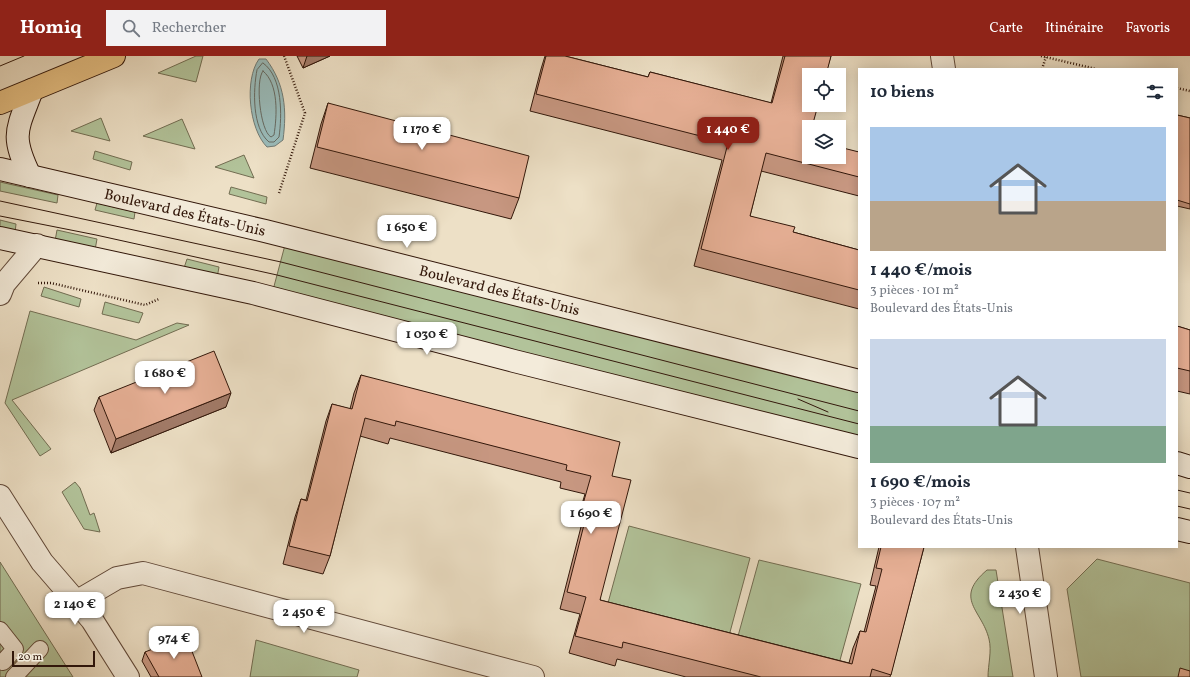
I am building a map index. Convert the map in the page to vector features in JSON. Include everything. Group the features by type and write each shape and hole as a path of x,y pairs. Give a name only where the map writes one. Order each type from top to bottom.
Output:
{"main road":[{"path":"0,103 114,56"},
{"path":"942,56 944,68"},
{"path":"30,176 20,155 17,132 32,90"},
{"name":"Boulevard des États-Unis","path":"0,169 265,231 858,381"},
{"path":"0,238 253,293 514,361 858,447"},
{"path":"0,294 4,284 37,245"},
{"path":"1178,463 1190,467"},
{"path":"0,496 42,562 92,620 128,677"},
{"path":"1178,529 1190,532"},
{"path":"1027,548 1046,677"},
{"path":"76,602 117,578 143,573 533,677"}],"lane":[{"path":"0,630 15,649 3,662"},
{"path":"14,677 40,649"}],"path":[{"path":"279,193 305,113 284,56"},
{"path":"1041,56 1092,68"},
{"path":"1042,68 1046,57"},
{"path":"1178,88 1190,92"}],"green space":[{"path":"196,56 203,56 196,82 158,73"},
{"path":"101,118 110,141 71,131"},
{"path":"182,119 195,149 143,136"},
{"path":"95,151 132,162 130,170 93,159"},
{"path":"244,155 254,178 215,167"},
{"path":"0,182 58,195 57,203 0,191"},
{"path":"231,187 267,197 266,204 229,194"},
{"path":"97,203 135,212 134,219 95,210"},
{"path":"0,220 16,224 15,233 0,230"},
{"path":"57,230 97,239 95,250 55,241"},
{"path":"285,245 858,392 858,440 273,290"},
{"path":"187,259 219,267 217,278 183,271"},
{"path":"44,287 81,299 79,307 41,296"},
{"path":"105,302 143,313 139,323 102,314"},
{"path":"30,311 136,340 177,323 189,325 12,400 51,449 40,456 5,403"},
{"path":"75,482 80,488 90,515 94,513 100,532 84,529 62,492"},
{"path":"629,526 750,558 726,647 605,614"},
{"path":"1097,559 1190,583 1190,677 1081,677 1067,589"},
{"path":"759,560 861,584 837,671 735,647"},
{"path":"0,562 73,677 0,677"},
{"path":"987,570 996,570 1013,677 988,677 990,653 989,639 971,597 972,589 977,580"},
{"path":"256,640 359,670 357,677 250,677"}],"water":[{"path":"259,59 266,59 272,68 281,88 283,98 285,118 283,140 275,146 267,147 256,129 253,117 250,91 251,79 254,68"}],"building":[{"path":"546,56 565,56 648,77 650,72 772,103 785,56 831,56 828,68 802,68 802,112 816,112 814,120 802,120 802,162 766,153 750,216 795,227 793,232 858,250 858,290 701,249 728,143 536,94"},
{"path":"328,103 529,156 519,198 317,147"},
{"path":"1178,115 1190,118 1190,204 1178,200"},
{"path":"846,149 858,152 858,177 809,164 846,164"},
{"path":"1178,326 1190,330 1190,371 1178,368"},
{"path":"214,351 231,393 116,439 99,397"},
{"path":"361,375 620,442 612,476 631,480 600,600 852,664 860,631 866,632 882,569 876,568 881,548 924,548 891,675 872,669 870,677 761,677 623,642 622,648 575,636 586,597 567,592 589,505 583,504 591,476 566,470 567,465 396,421 395,426 365,418 330,556 289,546 301,499 307,501 332,404 352,409"},
{"path":"186,636 202,677 159,677 145,652"},
{"path":"1180,668 1190,671 1190,677 1178,677"}],"tram line":[{"path":"0,66 24,56"},
{"path":"0,201 281,262 858,411"},
{"path":"0,216 96,235 277,275 858,424"},
{"path":"798,399 828,412"},
{"path":"1178,490 1190,493"},
{"path":"1178,506 1190,509"}]}
